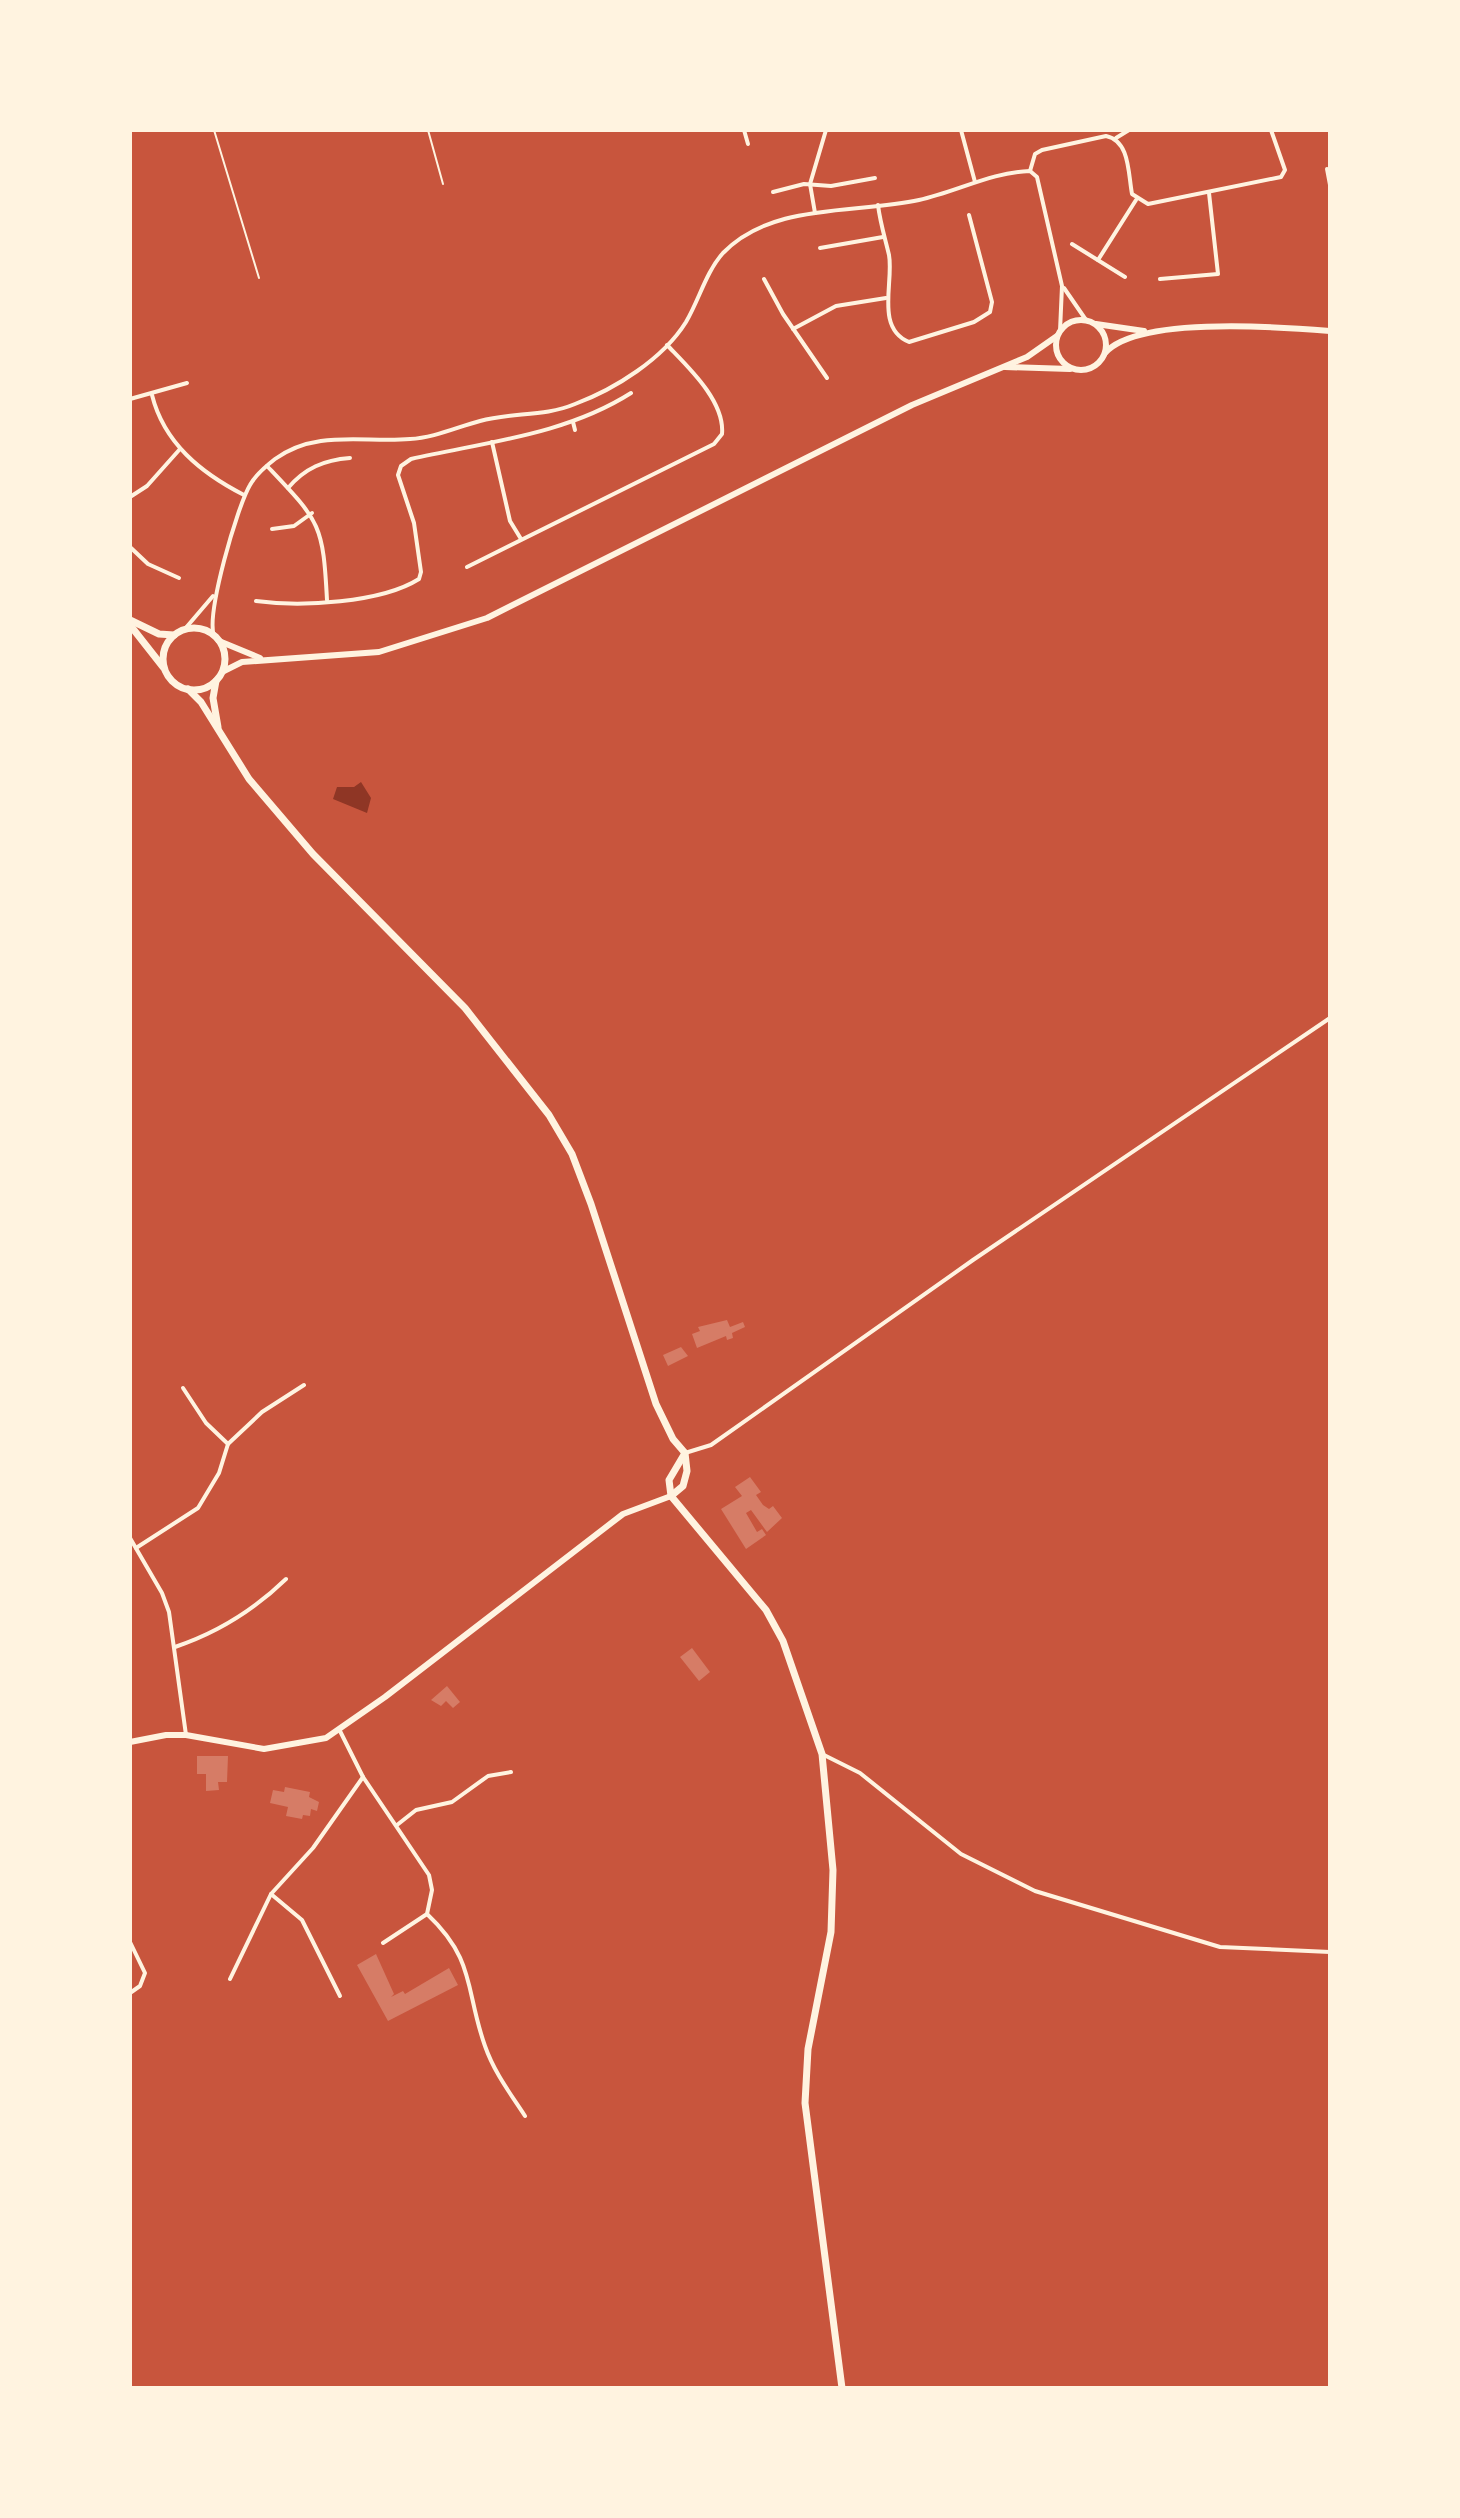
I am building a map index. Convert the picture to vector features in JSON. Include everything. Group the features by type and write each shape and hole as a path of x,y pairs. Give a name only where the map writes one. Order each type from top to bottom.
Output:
{"main road":[{"path":"219,733 213,698 216,681 231,665 263,659 305,660 379,652 487,618 900,411 1037,351 1076,320 1156,331 1237,327 1330,331"},
{"path":"1094,323 1106,339 1105,353"},
{"path":"1001,368 1091,369 1105,353 1124,340 1156,331"},
{"path":"1058,333 1058,357 1075,370"},
{"path":"130,623 159,634 174,635 195,628 263,659"},
{"path":"130,623 174,682 188,689 201,702 249,779 313,854 465,1008 549,1115 572,1154 656,1404 673,1439 685,1453 687,1471 683,1486 671,1496 634,1508 617,1518 340,1731 309,1743 264,1749 186,1735 166,1735 130,1742"},
{"path":"165,669 164,651 174,635"},
{"path":"216,638 225,656 222,672"},
{"path":"188,689 198,690 216,681"},
{"path":"685,1453 669,1480 671,1496 766,1610 794,1668 822,1754 833,1870 831,1932 808,2049 805,2103 842,2388"}],"street":[{"path":"744,130 748,144"},
{"path":"815,213 810,184 826,130"},
{"path":"961,130 975,182"},
{"path":"1116,138 1129,130"},
{"path":"1136,200 1148,204 1281,177 1285,170 1271,130"},
{"path":"1030,171 1035,154 1042,150 1106,136 1116,138 1124,147 1136,200 1098,260"},
{"path":"1327,169 1330,185"},
{"path":"216,638 211,623 217,591 244,495 267,466 311,441 412,439 482,420 551,412 606,388 637,370 667,345 685,323 721,255 757,229 815,213 918,200 975,182 1030,171"},
{"path":"1030,171 1037,177 1062,286 1058,333"},
{"path":"773,192 810,184 831,186 875,178"},
{"path":"1160,279 1218,274 1209,193"},
{"path":"878,205 889,256 886,298 895,332 909,342 985,317 992,302 969,215"},
{"path":"820,248 883,237"},
{"path":"1072,244 1125,277"},
{"path":"764,279 827,378"},
{"path":"1062,286 1086,320"},
{"path":"793,329 836,306 886,298"},
{"path":"467,567 714,444 722,434 723,425 711,399 667,345"},
{"path":"130,399 187,383"},
{"path":"256,601 327,600 405,588 419,579 414,523 398,475 401,466 411,459 573,422 609,407 631,393"},
{"path":"152,395 158,421 180,449 213,477 244,495"},
{"path":"573,422 575,430"},
{"path":"492,442 510,521 522,540"},
{"path":"130,497 147,486 180,449"},
{"path":"288,488 300,474 312,467 350,458"},
{"path":"267,466 312,513 321,534 327,600"},
{"path":"272,529 294,526 312,513"},
{"path":"130,547 148,564 179,578"},
{"path":"184,630 196,620 217,591"},
{"path":"685,1453 711,1445 973,1260 1330,1018"},
{"path":"136,1548 198,1508 219,1473 228,1444 262,1412 304,1385"},
{"path":"183,1388 206,1423 228,1444"},
{"path":"130,1538 162,1593 175,1647 186,1735"},
{"path":"175,1647 204,1637 246,1613 286,1579"},
{"path":"340,1731 363,1777 429,1875 432,1890 427,1914 383,1943"},
{"path":"822,1754 860,1773 961,1854 1035,1891 1220,1947 1330,1952"},
{"path":"397,1825 416,1810 452,1802 488,1776 511,1772"},
{"path":"230,1979 271,1894 320,1839 363,1777"},
{"path":"271,1894 302,1920 340,1996"},
{"path":"427,1914 458,1949 470,1976 484,2045 500,2079 525,2116"},
{"path":"130,1942 145,1973 140,1986 130,1993"}],"lane":[{"path":"214,130 259,278"},
{"path":"428,130 443,184"}],"shaded area":[{"path":"361,782 371,798 367,813 333,799 337,787 354,787"}],"building":[{"path":"727,1320 730,1327 743,1322 745,1327 732,1333 733,1338 727,1340 726,1336 697,1348 692,1334 700,1331 698,1327"},
{"path":"681,1347 688,1356 668,1366 663,1355"},
{"path":"750,1477 761,1492 756,1495 763,1505 769,1509 773,1506 782,1518 767,1532 751,1510 746,1513 757,1532 762,1529 766,1535 746,1549 721,1509 742,1496 735,1487"},
{"path":"692,1648 710,1672 699,1681 680,1657"},
{"path":"447,1686 460,1702 453,1708 446,1701 441,1706 431,1700"},
{"path":"197,1756 228,1756 227,1782 218,1782 219,1790 206,1791 206,1774 197,1774"},
{"path":"285,1787 310,1792 309,1797 319,1802 317,1811 311,1809 310,1816 303,1815 302,1819 286,1816 288,1807 270,1803 273,1790 284,1792"},
{"path":"376,1954 394,1994 391,1997 403,1991 405,1994 449,1968 458,1985 388,2021 357,1965"}]}
